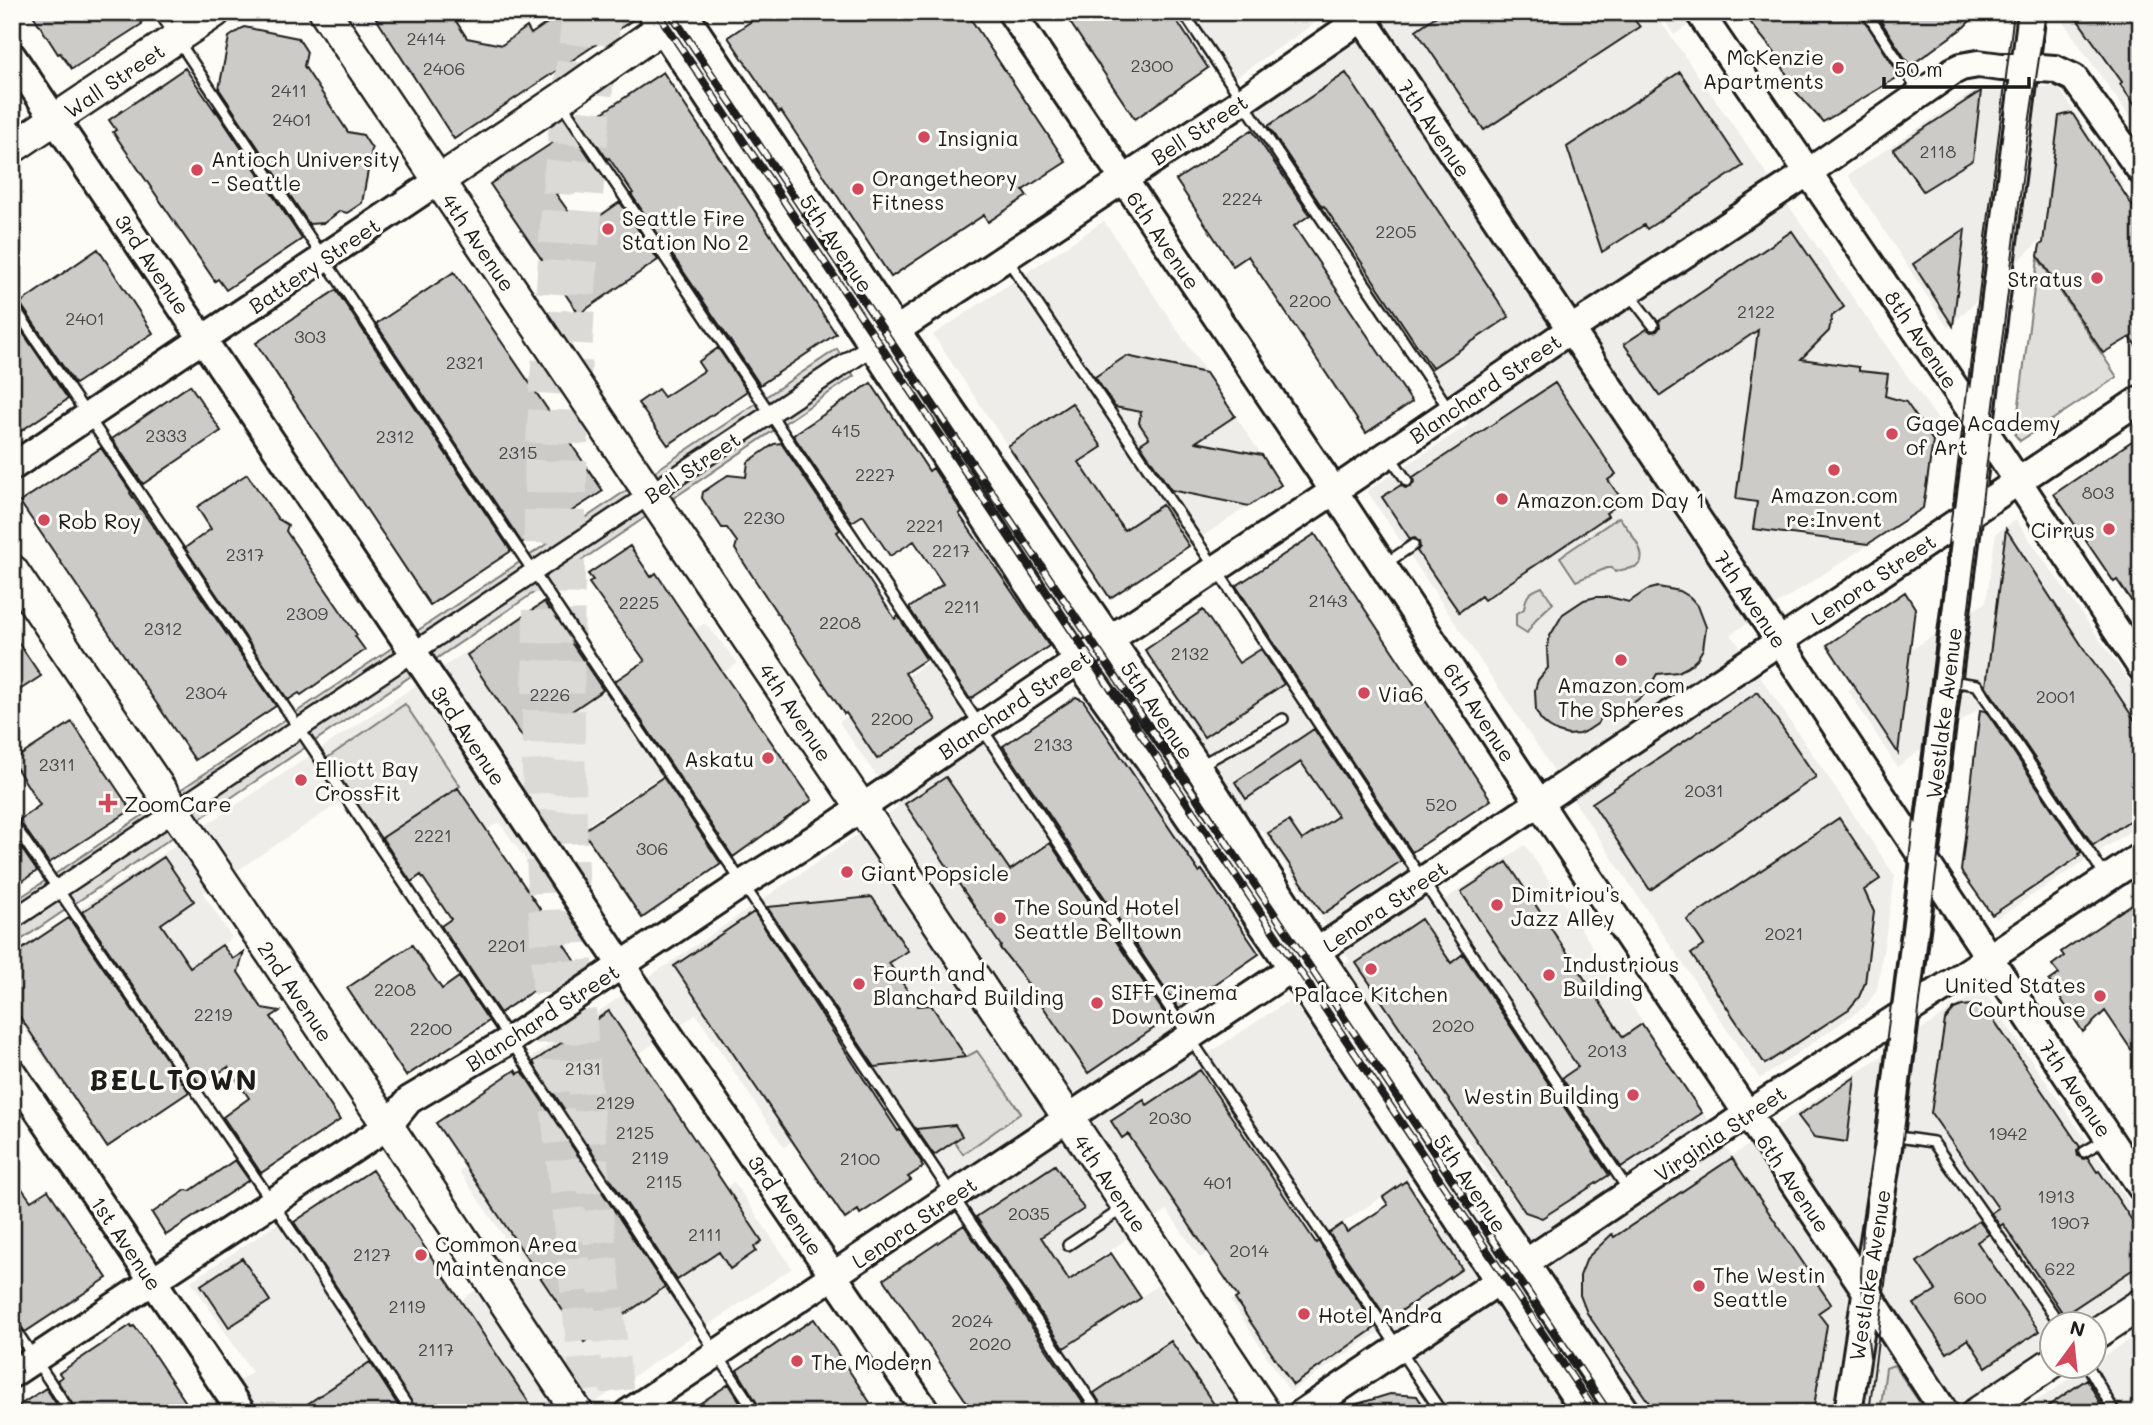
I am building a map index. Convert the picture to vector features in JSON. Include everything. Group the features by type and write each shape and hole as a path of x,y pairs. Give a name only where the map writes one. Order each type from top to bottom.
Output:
{"main road":[{"name":"Wall Street","path":"12,148 215,12"},
{"name":"4th Avenue","path":"325,12 861,807 1265,1413"},
{"name":"6th Avenue","path":"1011,12 1334,491 1945,1413"},
{"name":"8th Avenue","path":"1699,12 1981,425 2141,667"},
{"name":"Westlake Avenue","path":"1848,1413 1890,1136 2032,12"},
{"name":"Bell Street","path":"872,346 1242,101 1364,14"},
{"name":"7th Avenue","path":"1364,14 1570,330 2141,1187"},
{"name":"Battery Street","path":"12,467 203,339 318,249 438,181 559,100 672,15"},
{"name":"5th Avenue","path":"672,15 896,330 1198,767 1317,952 1626,1413"},
{"name":"5th Avenue","path":"672,15 872,346 1078,660 1292,969 1586,1413"},
{"name":"3rd Avenue","path":"12,56 622,966 927,1413"},
{"name":"Blanchard Street","path":"12,1374 388,1126 409,1100 510,1040 861,807 1961,67 1978,64 2055,69 2074,78 2141,171"},
{"name":"Lenora Street","path":"628,1413 2141,399"},
{"name":"2nd Avenue","path":"12,570 388,1126 578,1413"},
{"name":"Virginia Street","path":"1302,1413 1747,1114 1945,987 2141,856"},
{"name":"1st Avenue","path":"12,1073 242,1413"},
{"path":"2108,1326 2141,1304"},
{"path":"1977,1413 2038,1372"}],"street":[{"name":"Bell Street","path":"12,920 872,346"}],"lane":[{"path":"159,12 1099,1413"},
{"path":"1183,12 1451,411"},
{"path":"1866,12 1921,94"},
{"path":"559,100 1442,1413"},
{"path":"1006,257 1630,1193"},
{"path":"1628,292 1653,325"},
{"path":"12,304 510,1040 756,1413"},
{"path":"1388,454 1406,481"},
{"path":"1383,565 1413,545"},
{"path":"1947,681 1977,685 2107,879"},
{"path":"1198,767 1283,719"},
{"path":"12,822 272,1202 412,1413"},
{"path":"1890,1136 1933,1142 2050,1310"},
{"path":"2084,1152 2109,1138"},
{"path":"1068,1245 1126,1206"},
{"path":"12,1325 71,1413"},
{"path":"2096,1380 2115,1413"}],"shaded area":[{"path":"1186,12 1331,12 1232,80"},
{"path":"1393,12 1654,12 1938,420 1925,508 1731,634 1895,876 1877,990 1866,1006 1760,1079 1367,491 1468,425 1252,109"},
{"path":"1659,12 1707,12 1674,35"},
{"path":"2065,12 2141,12 2141,133 2064,23"},
{"path":"1980,87 2058,87 2125,187 2037,243 1948,328 1848,175"},
{"path":"1104,221 1281,484 1110,598 933,335"},
{"path":"2038,258 2117,377 2020,441 2015,435"},
{"path":"837,349 854,376 12,946 12,903"},
{"path":"1619,517 1640,549 1641,561 1635,567 1615,572 1612,568 1607,568 1576,581 1560,557"},
{"path":"2016,520 2141,698 2141,824 1996,919 1965,874 2020,833 2057,811 1985,704 1897,767 1848,690 1986,602 1996,533"},
{"path":"1542,587 1553,603 1537,618 1527,633 1516,626 1516,614 1524,609 1529,595"},
{"path":"552,595 610,682 705,623 738,663 641,727 669,770 529,864 499,822 400,889 342,801 203,893 232,938 139,1001 152,1021 60,1082 12,1010 12,954"},
{"path":"1262,645 1434,907 1525,845 1732,1156 1982,989 2141,1219 2141,1284 2101,1310 2038,1310 2038,1352 1946,1413 1435,1413 1380,1331 1290,1392 1231,1301 1321,1242 1350,1284 1498,1187 1467,1140 1326,1234 1297,1192 1200,1258 1167,1210 1031,1307 881,1083 784,1147 696,1014 558,1110 526,1061 898,807 839,722 930,661 1198,1060 1350,961 1261,829 1117,926 1027,793 1111,737 1178,701"},
{"path":"405,704 460,786 381,839 327,758"},
{"path":"977,1051 1021,1113 963,1154 954,1141 955,1126 916,1129 871,1067 966,1057"},
{"path":"549,1110 639,1244 734,1182 792,1268 580,1413 190,1413 252,1372 191,1281 286,1218 379,1356 520,1260 459,1171"},
{"path":"1157,1286 1244,1413 971,1413"},
{"path":"2141,1332 2141,1413 2018,1413 2069,1380 2108,1380 2108,1354"},
{"path":"1894,1365 1925,1413 1880,1413 1886,1368"}],"building":[{"path":"31,12 153,14 72,69 60,53 58,54"},
{"path":"372,12 450,12 467,38 502,45 527,27 531,34 563,12 635,12 637,17 454,139"},
{"name":"Insignia","path":"765,12 966,12 1066,162 1023,190 1027,196 988,222 984,215 891,277 781,111 779,113 728,37"},
{"path":"1063,12 1171,12 1208,68 1135,119"},
{"path":"1442,12 1628,12 1640,27 1484,130 1416,30"},
{"name":"McKenzie Apartments","path":"1742,12 1859,12 1900,76 1823,122 1796,92 1775,53"},
{"path":"1875,12 1979,12 1964,27 1910,66"},
{"path":"2072,12 2141,12 2141,114 2120,84 2122,82"},
{"path":"244,27 298,38 307,52 304,66 348,132 363,135 372,149 362,203 347,213 340,211 324,223 309,224 219,89 229,37"},
{"name":"Antioch University - Seattle","path":"185,68 302,239 226,290 218,279 215,281 113,132 116,130 109,120"},
{"path":"663,72 836,334 760,385 631,194 633,193 584,125"},
{"path":"1680,72 1743,166 1647,229 1644,225 1602,252 1567,147"},
{"path":"1346,73 1509,317 1432,368 1268,126"},
{"path":"1981,91 1973,160 1923,191 1893,149"},
{"name":"Stratus","path":"2072,113 2141,219 2141,353 2130,337 2103,353 2038,256 2043,243 2059,116"},
{"path":"1252,130 1310,215 1294,226 1412,402 1366,433 1248,256 1233,266 1176,180"},
{"name":"Seattle Fire Station No 2","path":"569,132 573,133 596,167 556,194 581,229 620,202 658,260 579,314 490,184"},
{"path":"1965,229 1953,326 1913,264"},
{"name":"Amazon.com re:Invent","path":"1792,231 1844,307 1832,316 1829,331 1801,359 1888,374 1885,396 1906,402 1933,441 1923,508 1868,544 1753,529 1757,502 1736,499 1758,330 1660,396 1624,344 1647,329 1651,332 1657,331 1660,327 1659,321"},
{"path":"98,249 153,333 75,384 20,303"},
{"path":"454,272 603,491 522,543 376,324"},
{"path":"336,290 511,551 430,605 256,343"},
{"path":"12,317 68,399 12,437"},
{"path":"718,348 747,391 668,445 638,403 658,389 664,397 704,371 698,362"},
{"path":"1126,356 1206,373 1235,416 1196,442 1262,455 1281,485 1249,506 1171,490 1140,444 1149,438 1139,423 1141,412 1115,407 1095,377"},
{"path":"871,383 929,471 933,468 962,512 959,514 1049,646 970,699 909,608 943,584 914,541 890,556 863,515 852,522 793,435"},
{"name":"Amazon.com Day 1","path":"1555,383 1616,474 1608,480 1623,501 1606,513 1608,516 1484,600 1481,596 1459,612 1417,551 1419,542 1415,538 1410,539 1382,497 1401,485 1410,487 1414,483 1413,477"},
{"path":"190,385 221,431 143,484 112,439"},
{"path":"1072,403 1102,447 1079,462 1124,530 1162,505 1189,546 1110,598 1008,446"},
{"name":"Cirrus","path":"2141,435 2141,615 2117,580 2114,582 2054,494"},
{"path":"781,443 840,530 837,532 895,619 898,616 926,659 905,673 936,720 877,759 846,713 844,714 735,549 737,542 727,528 722,528 702,498 703,492 728,475 746,477 748,462 774,444"},
{"path":"101,448 276,706 195,760 20,502"},
{"path":"247,474 278,519 288,525 286,531 365,650 301,695 299,693 288,700 185,548 211,529 197,507"},
{"path":"2006,529 2086,652 2141,730 2141,813 2093,845 1986,686"},
{"name":"Via6","path":"1315,534 1491,800 1412,852 1236,586"},
{"path":"630,546 651,577 656,573 812,800 733,857 615,681 645,661 589,583 593,580 588,574"},
{"name":"Amazon.com The Spheres","path":"1658,587 1680,591 1698,606 1706,627 1703,649 1697,659 1678,672 1657,674 1646,693 1625,707 1606,712 1597,724 1588,730 1568,735 1549,727 1536,711 1535,690 1538,680 1548,668 1547,649 1550,636 1563,614 1584,600 1609,597 1629,602 1647,590"},
{"path":"1905,592 1915,608 1898,753 1827,645"},
{"path":"544,602 603,690 526,742 467,655"},
{"path":"1203,610 1239,663 1261,649 1284,684 1204,737 1145,650"},
{"path":"12,633 41,676 12,695"},
{"path":"1758,692 1816,777 1650,890 1592,803"},
{"path":"1076,697 1083,700 1199,872 1202,870 1259,954 1179,1009 1003,746"},
{"path":"1980,710 1986,711 2081,852 2080,856 1992,915 1961,871"},
{"path":"72,722 131,810 49,863 19,820 40,805 12,761"},
{"path":"1314,729 1401,861 1323,914 1268,833 1289,821 1302,840 1338,816 1301,762 1246,799 1235,782"},
{"path":"663,777 721,864 642,918 583,831"},
{"path":"946,777 1010,870 1050,843 1167,1017 1088,1073 1021,974 1000,948 905,804"},
{"path":"458,788 576,962 500,1013 441,926 451,919 421,875 411,882 382,838"},
{"path":"1839,818 1880,879 1864,890 1874,912 1865,983 1859,997 1849,1009 1765,1064 1691,954 1704,945 1687,920"},
{"path":"12,835 37,871 12,888"},
{"path":"164,857 194,901 161,924 190,967 222,945 233,959 244,952 238,972 262,1008 280,1011 271,1017 340,1120 261,1173 223,1117 249,1098 228,1067 200,1085 82,912"},
{"path":"1507,862 1623,1037 1642,1024 1702,1113 1621,1167 1562,1078 1578,1067 1461,892"},
{"name":"Fourth and Blanchard Building","path":"872,897 908,951 889,963 918,1006 931,1005 966,1057 875,1067 767,907"},
{"name":"United States Courthouse","path":"2141,898 2141,1064 2105,1011 2083,1032 2049,981 2059,974 2052,965 2064,956 2061,952"},
{"path":"754,912 898,1131 900,1130 922,1163 923,1167 908,1177 911,1180 860,1214 858,1210 845,1219 674,966"},
{"path":"69,918 189,1092 107,1147 12,1005 12,956"},
{"path":"1421,919 1451,963 1463,954 1609,1175 1542,1218 1525,1212 1356,963"},
{"path":"412,945 442,989 459,977 489,1021 406,1076 347,988"},
{"path":"1962,1006 1980,1007 1991,1016 2080,1147 2078,1156 2088,1158 2097,1172 2099,1171 2141,1234 2141,1264 2072,1310 2061,1310 2003,1224 2000,1226 1991,1213 1998,1208 1931,1113 1945,1020 1954,1009"},
{"path":"609,1011 762,1241 754,1247 756,1251 730,1269 719,1252 677,1280 533,1062"},
{"path":"515,1070 518,1074 522,1071 665,1287 584,1342 436,1123"},
{"path":"1200,1070 1376,1327 1293,1385 1235,1299 1238,1297 1128,1134 1122,1138 1111,1121 1144,1100 1147,1105"},
{"path":"1855,1077 1847,1142 1814,1137 1798,1116"},
{"path":"955,1125 962,1136 934,1155 916,1129"},
{"name":"The Westin Seattle","path":"1732,1158 1831,1304 1818,1313 1827,1325 1813,1413 1656,1413 1587,1313 1580,1295 1580,1276 1587,1258 1612,1234 1614,1237"},
{"path":"235,1160 249,1180 166,1235 152,1213"},
{"path":"1055,1165 1084,1209 1041,1237 1069,1280 1111,1253 1141,1298 1064,1348 976,1217"},
{"path":"372,1170 536,1413 419,1413 294,1222"},
{"path":"12,1175 31,1201 48,1190 107,1278 25,1332 12,1313"},
{"path":"1406,1181 1462,1269 1388,1320 1329,1233 1342,1224 1347,1232 1388,1205 1383,1197"},
{"path":"1979,1221 1989,1234 1977,1242 2038,1332 1986,1367 1968,1339 1947,1353 1914,1304 1936,1290 1917,1262"},
{"path":"964,1225 1090,1413 974,1413 884,1279"},
{"path":"242,1258 270,1301 229,1327 201,1285"},
{"name":"The Modern","path":"814,1319 877,1413 763,1413 737,1370"},
{"path":"131,1325 139,1332 193,1413 78,1413 57,1380 62,1377 59,1373"},
{"path":"1171,1341 1220,1413 1106,1413 1094,1393"},
{"path":"370,1362 403,1413 294,1413"},
{"path":"2088,1380 2105,1413 2038,1413"},
{"path":"729,1384 747,1413 686,1413"},
{"path":"46,1388 62,1413 12,1413 12,1410"},
{"path":"1390,1394 1417,1396 1428,1413 1342,1413 1341,1409"}],"tunnel":[{"path":"579,12 560,173 541,466 538,758 552,1061 590,1413"},
{"path":"605,12 587,187 575,362 569,537 568,713 573,888 583,1064 599,1239 620,1413"}],"tram line":[{"path":"1870,1357 1861,1277 1863,1230 2014,12"},
{"path":"1869,1413 2028,131 2046,12"}],"railway":[{"path":"657,12 1596,1413"},
{"path":"670,12 1609,1413"}],"place":[{"name":"McKenzie Apartments","path":"1838,68"},
{"name":"Insignia","path":"924,137"},
{"name":"Antioch University - Seattle","path":"197,170"},
{"name":"Orangetheory Fitness","path":"858,189"},
{"name":"Seattle Fire Station No 2","path":"608,229"},
{"name":"Stratus","path":"2097,278"},
{"name":"Gage Academy of Art","path":"1892,434"},
{"name":"Amazon.com re:Invent","path":"1834,470"},
{"name":"Amazon.com Day 1","path":"1502,499"},
{"name":"Rob Roy","path":"44,520"},
{"name":"Cirrus","path":"2109,529"},
{"name":"Amazon.com The Spheres","path":"1621,660"},
{"name":"Via6","path":"1364,693"},
{"name":"Askatu","path":"768,758"},
{"name":"Elliott Bay CrossFit","path":"301,780"},
{"name":"ZoomCare","path":"108,803"},
{"name":"Giant Popsicle","path":"847,872"},
{"name":"Dimitriou's Jazz Alley","path":"1497,905"},
{"name":"The Sound Hotel Seattle Belltown","path":"1000,918"},
{"name":"Palace Kitchen","path":"1371,969"},
{"name":"Industrious Building","path":"1549,975"},
{"name":"Fourth and Blanchard Building","path":"859,984"},
{"name":"United States Courthouse","path":"2100,996"},
{"name":"SIFF Cinema Downtown","path":"1097,1003"},
{"name":"Westin Building","path":"1633,1095"},
{"name":"Common Area Maintenance","path":"421,1255"},
{"name":"The Westin Seattle","path":"1699,1286"},
{"name":"Hotel Andra","path":"1304,1314"},
{"name":"The Modern","path":"797,1361"}],"district":[{"name":"BELLTOWN","path":"174,1079"}]}
